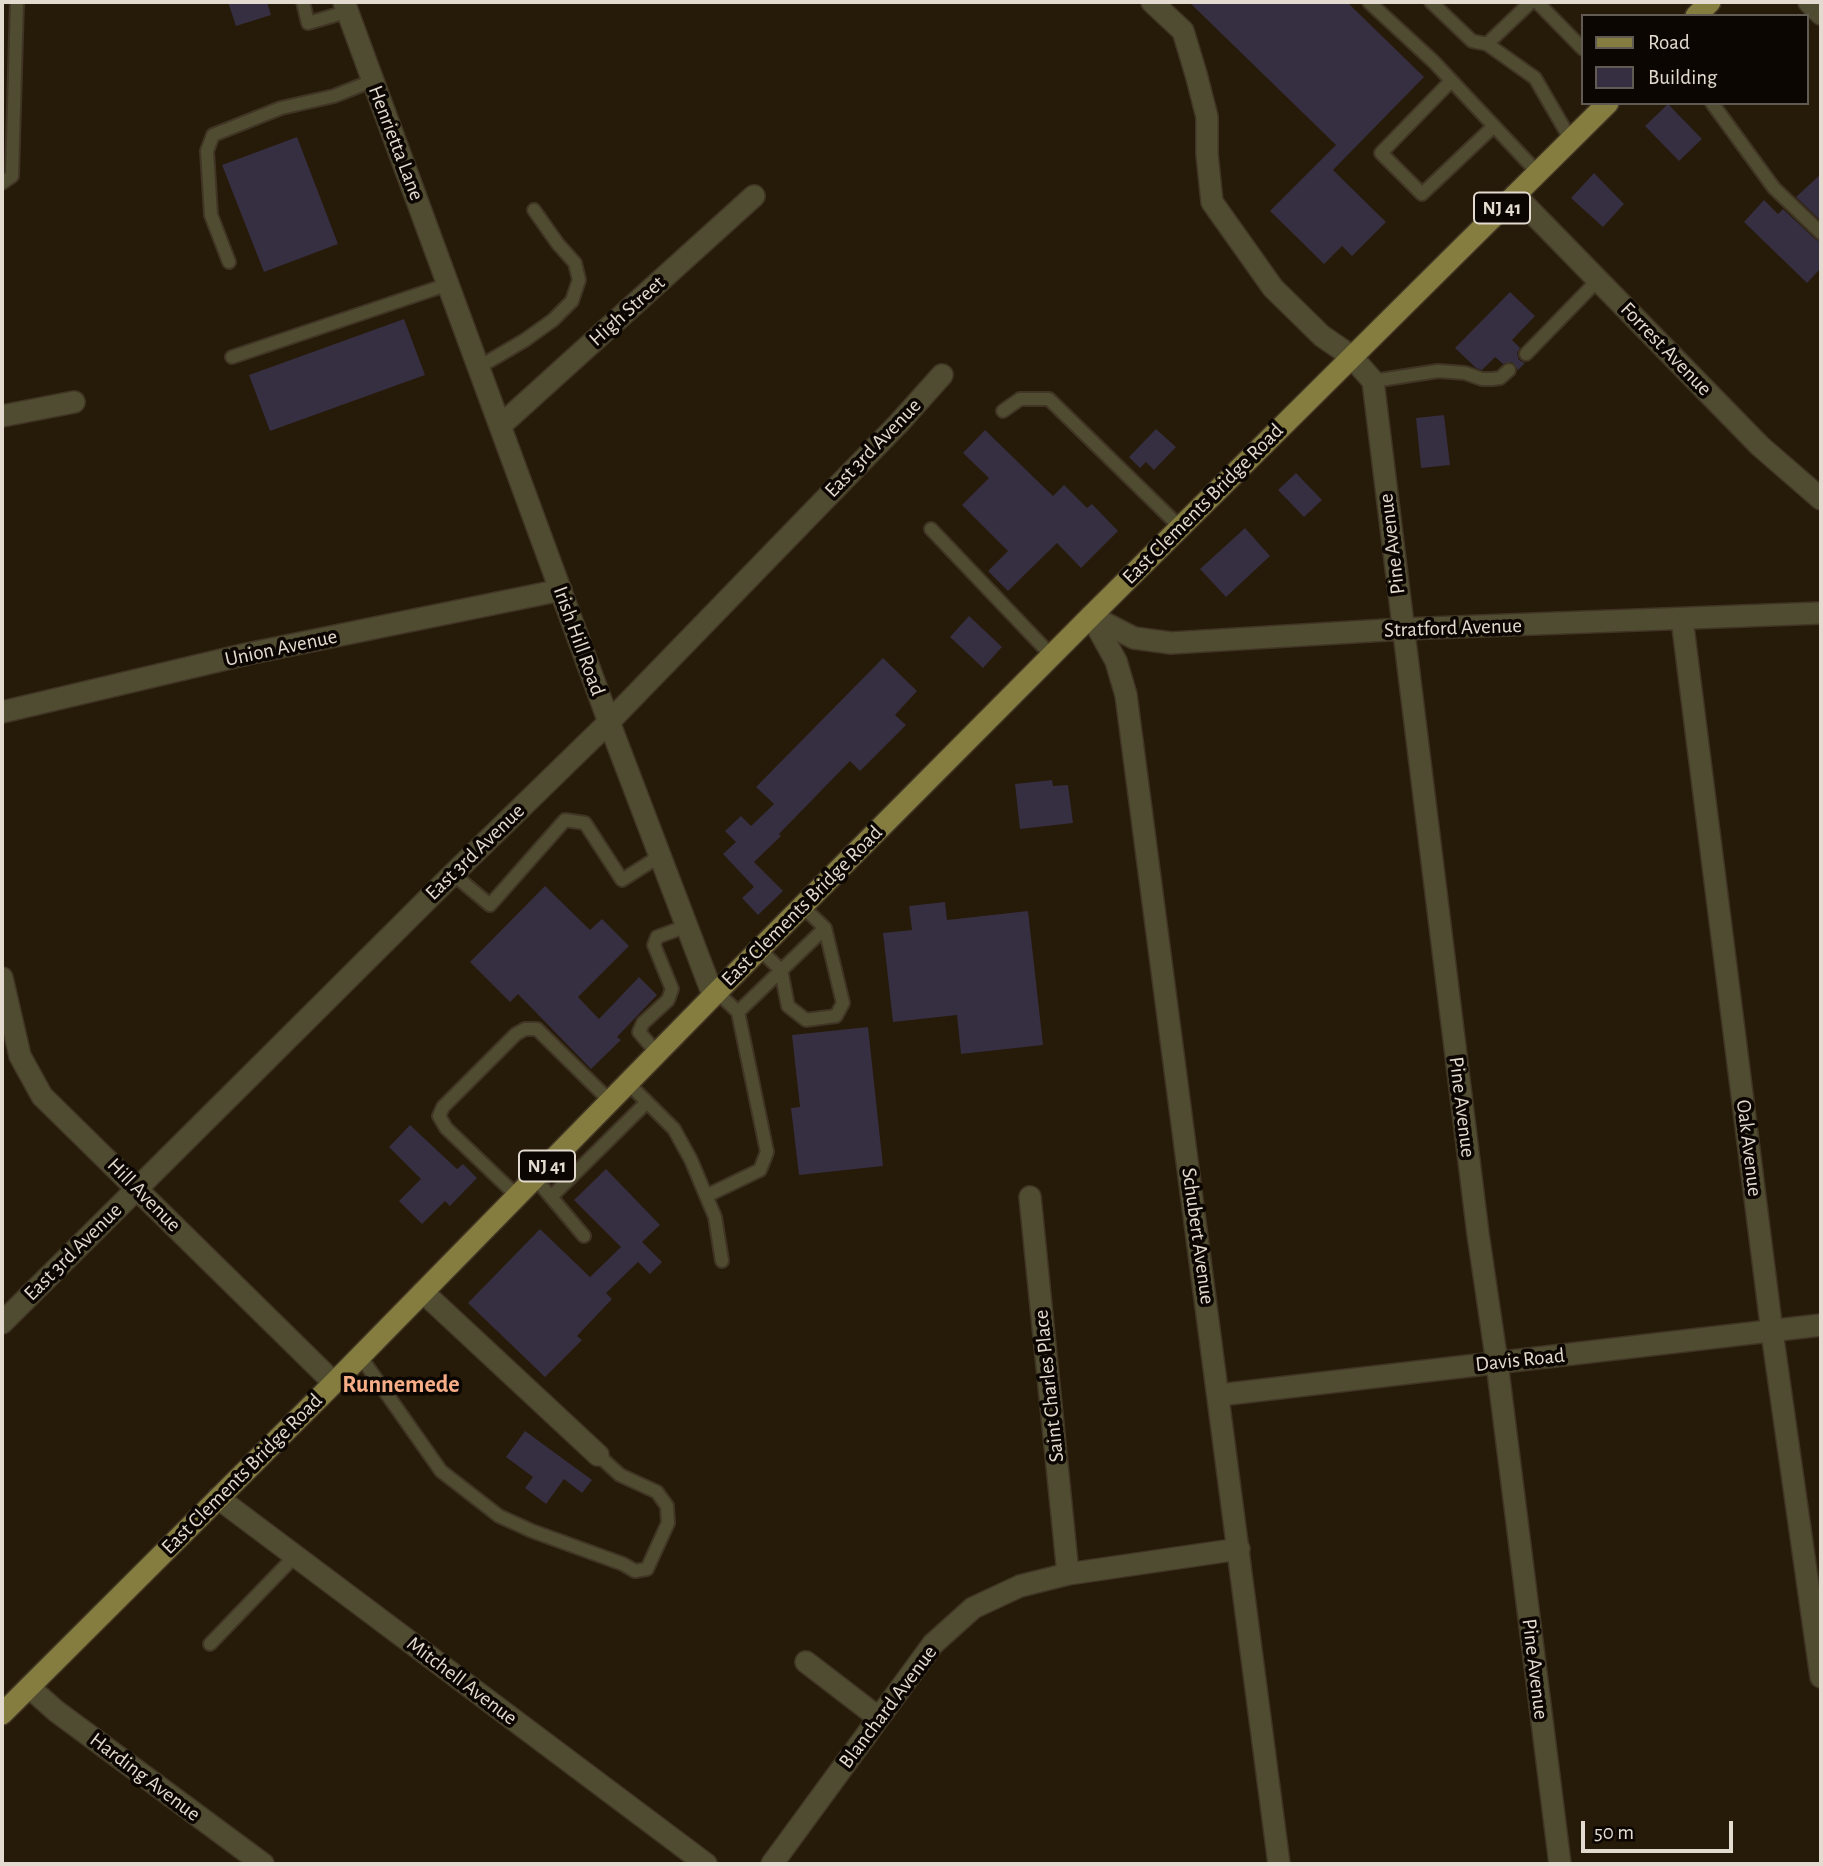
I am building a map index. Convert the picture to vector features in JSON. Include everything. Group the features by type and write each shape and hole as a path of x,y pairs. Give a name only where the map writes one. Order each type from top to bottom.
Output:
{"main road":[{"name":"East Clements Bridge Road","path":"2,1714 334,1383 1051,656 1606,105"}],"street":[{"path":"1152,2 1183,31 1196,74 1207,117 1207,154 1212,202 1272,288 1322,336 1351,356 1373,382"},
{"path":"1810,2 1821,14"},
{"name":"Henrietta Lane","path":"345,7 449,284"},
{"name":"Forrest Avenue","path":"1515,195 1760,446 1821,499"},
{"name":"High Street","path":"500,426 754,196"},
{"name":"Irish Hill Road","path":"449,284 609,722 715,994"},
{"name":"East 3rd Avenue","path":"2,1323 609,722 899,423 942,375"},
{"name":"Pine Avenue","path":"1373,382 1476,1221 1497,1363 1560,1864"},
{"path":"2,416 74,402"},
{"name":"Union Avenue","path":"2,712 247,654 561,590"},
{"name":"Stratford Avenue","path":"1091,616 1134,638 1171,643 1403,629 1821,613"},
{"name":"Schubert Avenue","path":"1091,616 1116,661 1126,695 1279,1864"},
{"name":"Oak Avenue","path":"1682,618 1772,1332 1821,1676"},
{"name":"Hill Avenue","path":"2,978 11,1058 42,1096 334,1383"},
{"name":"Saint Charles Place","path":"1030,1197 1068,1574"},
{"path":"423,1292 598,1455"},
{"name":"Davis Road","path":"1219,1395 1821,1325"},
{"name":"Mitchell Avenue","path":"218,1498 706,1864"},
{"name":"Blanchard Avenue","path":"772,1864 933,1644 974,1608 1020,1586 1068,1574 1239,1549"},
{"path":"806,1662 879,1718"},
{"name":"Harding Avenue","path":"29,1687 56,1711 263,1864"}],"lane":[{"path":"2,183 12,176 17,2"},
{"path":"303,2 308,23 345,7"},
{"path":"1369,2 1451,80 1538,173"},
{"path":"1431,2 1472,41 1487,44 1535,78 1571,140"},
{"path":"1487,44 1531,2"},
{"path":"1537,2 1582,47"},
{"path":"1451,80 1381,153 1422,194 1494,126"},
{"path":"229,262 211,215 207,151 213,135 281,108 334,96 372,81"},
{"path":"1713,105 1774,188 1821,233"},
{"path":"479,367 553,320 572,301 579,280 575,263 534,210"},
{"path":"1526,354 1598,280"},
{"path":"232,357 449,284"},
{"path":"1373,382 1438,371 1492,379 1500,378 1509,370"},
{"path":"1003,411 1020,399 1049,399 1180,527"},
{"path":"931,529 1051,656"},
{"path":"453,874 490,905 565,820 585,823 622,880 660,856"},
{"path":"760,949 781,970 788,1006 806,1020 836,1016 843,1003 825,928 802,906"},
{"path":"657,1053 639,1032 643,1023 668,1000 672,989 654,945 657,937 687,926"},
{"path":"738,1012 825,928"},
{"path":"706,1196 760,1170 767,1152 738,1012 715,994"},
{"path":"517,1196 446,1128 439,1116 443,1107 516,1034 525,1029 537,1029 610,1101"},
{"path":"628,1083 674,1129 691,1160 715,1217 722,1261"},
{"path":"552,1196 647,1102"},
{"path":"535,1178 584,1237"},
{"path":"360,1356 442,1471 499,1516 635,1571 647,1569 668,1523 667,1506 657,1492 620,1475 598,1455"},
{"path":"210,1644 295,1556"}],"building":[{"path":"228,2 267,2 271,15 236,26"},
{"path":"1189,2 1347,2 1424,77 1333,170 1386,222 1352,256 1342,246 1324,264 1270,211 1336,145"},
{"path":"1669,105 1702,139 1679,161 1645,126"},
{"path":"297,137 338,244 264,272 222,165"},
{"path":"1594,173 1624,204 1603,227 1571,198"},
{"path":"1821,174 1821,221 1796,197"},
{"path":"1764,200 1778,214 1783,209 1821,242 1821,268 1807,283 1744,222"},
{"path":"1510,292 1535,316 1512,340 1520,348 1517,353 1519,360 1525,363 1518,370 1512,362 1503,364 1495,357 1482,370 1476,368 1455,348"},
{"path":"404,319 425,375 270,431 249,375"},
{"path":"1444,415 1450,465 1421,468 1416,418"},
{"path":"1156,429 1176,447 1154,470 1146,462 1140,468 1129,457"},
{"path":"985,430 1053,496 1064,485 1087,508 1092,504 1118,531 1081,568 1057,543 1008,591 988,571 1008,551 962,505 989,478 963,453"},
{"path":"1296,473 1322,500 1304,517 1278,490"},
{"path":"1245,528 1270,556 1226,597 1200,569"},
{"path":"969,616 1002,647 983,668 950,637"},
{"path":"883,658 917,691 895,715 906,725 860,771 850,761 754,862 783,891 758,915 742,898 754,887 723,854 736,842 725,831 741,816 751,826 774,804 756,787"},
{"path":"1052,780 1053,786 1068,785 1073,823 1020,829 1015,784"},
{"path":"545,886 590,930 602,919 629,946 578,997 599,1019 639,977 657,995 617,1037 621,1040 591,1069 518,994 510,1002 470,962"},
{"path":"945,902 947,920 1028,911 1043,1045 961,1054 957,1015 893,1022 883,933 912,930 909,906"},
{"path":"868,1027 883,1166 799,1175 791,1108 800,1107 792,1035"},
{"path":"410,1125 457,1169 463,1164 477,1178 450,1206 445,1201 422,1224 399,1201 421,1179 389,1147"},
{"path":"606,1169 660,1225 642,1242 662,1262 650,1274 638,1262 606,1293 612,1299 577,1336 582,1340 545,1377 468,1303 540,1229 590,1277 621,1247 574,1200"},
{"path":"525,1431 592,1480 582,1493 564,1479 546,1504 525,1488 533,1477 506,1457"}],"district":[{"name":"Runnemede","path":"401,1385"}]}
